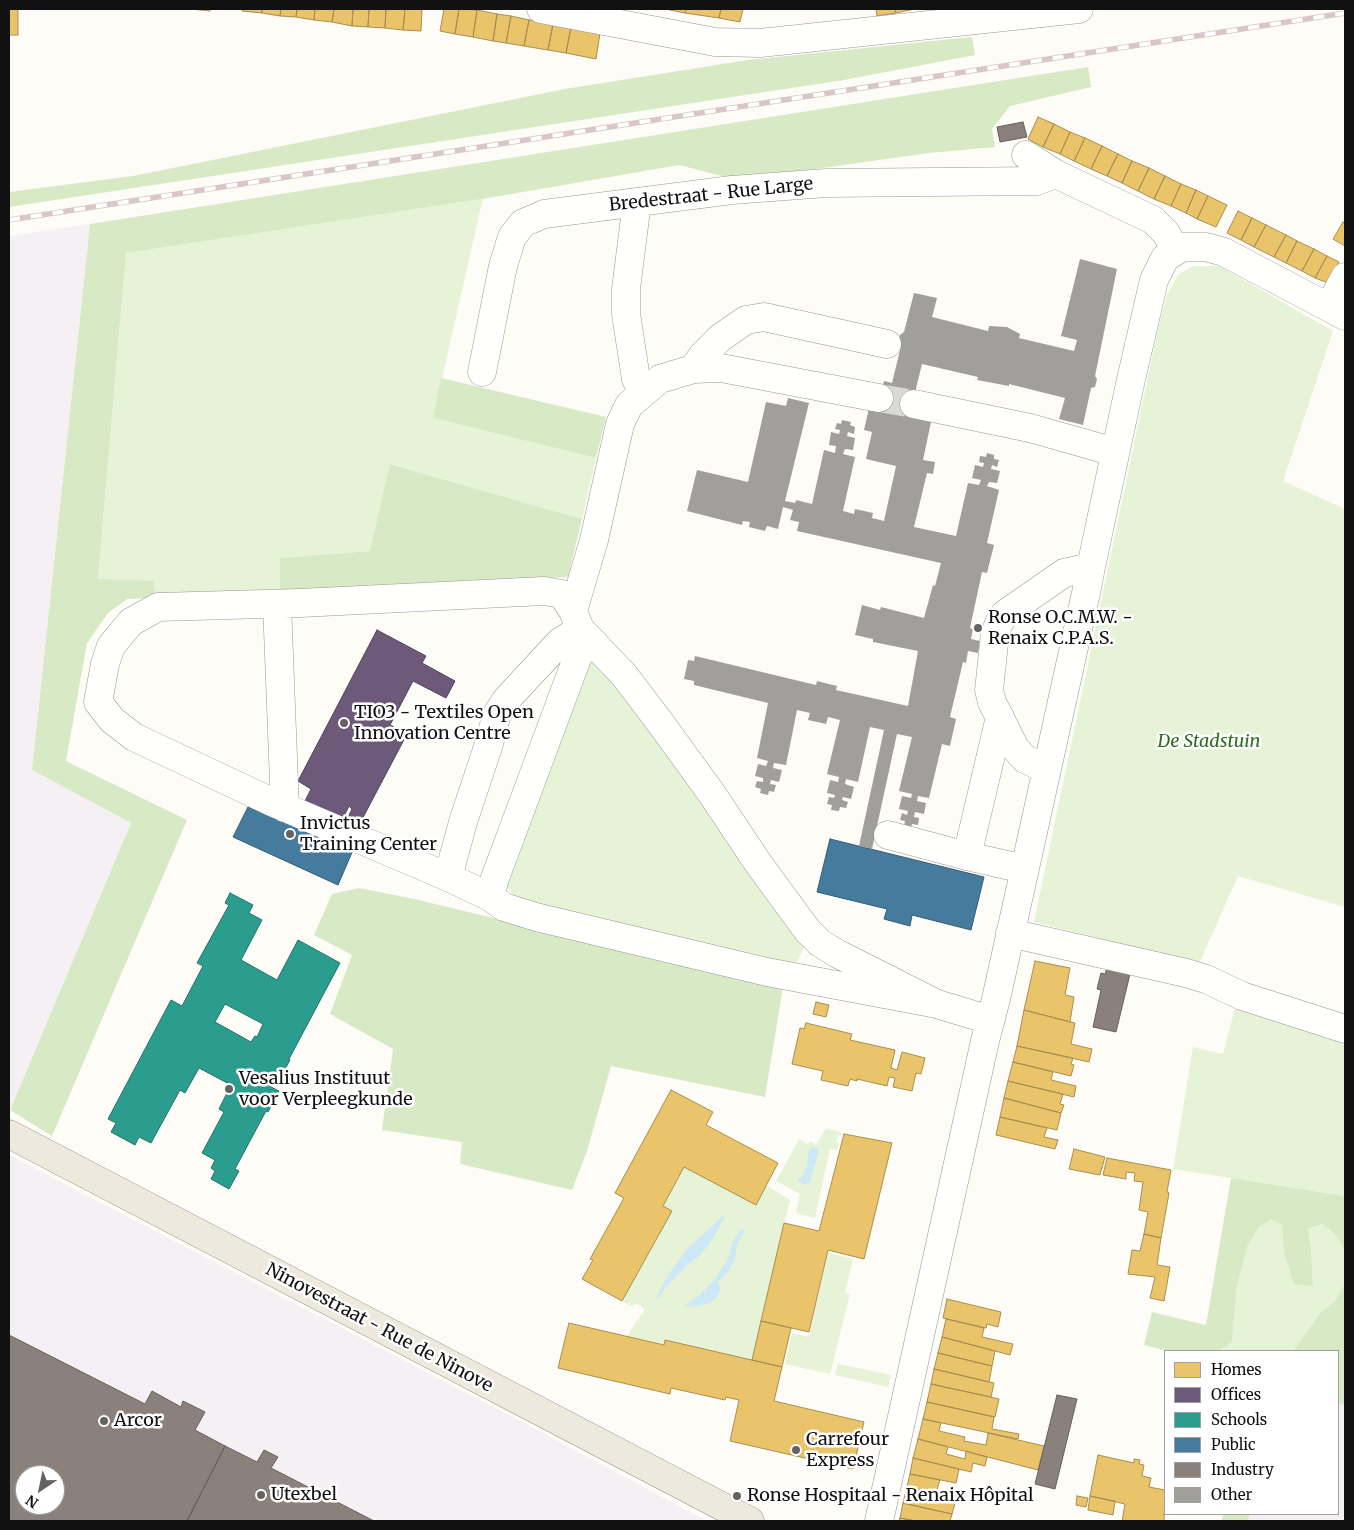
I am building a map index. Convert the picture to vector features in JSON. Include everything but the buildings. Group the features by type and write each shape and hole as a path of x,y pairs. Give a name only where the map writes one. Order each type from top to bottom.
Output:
{"main road":[{"name":"Ninovestraat - Rue de Ninove","path":"9,1134 750,1521"}],"street":[{"path":"540,9 715,42 760,43 1079,9"},
{"path":"1026,155 1056,174 1153,220 1166,233 1176,251"},
{"name":"Bredestraat - Rue Large","path":"482,372 503,266 512,237 523,223 544,214 732,190 826,183 1037,182 1056,174"},
{"path":"637,202 626,289 626,314 636,379 643,393"},
{"path":"879,1521 1154,280 1165,258 1182,247 1206,247 1224,252 1337,312 1345,277"},
{"path":"693,368 720,338 746,320 764,317 887,344"},
{"path":"490,897 495,878 587,633 594,540 620,424 628,405 660,379 693,368 721,368 879,398"},
{"path":"914,404 1030,428 1115,452"},
{"path":"1046,769 1025,759 1020,754 1015,748 1000,717 989,690 992,647 999,623 1005,614 1064,573 1090,567"},
{"path":"937,1004 855,963 820,943 807,930 763,871 712,794 624,676 587,633 562,594 544,591 277,604 158,607 131,622 111,646 105,664 98,702 112,720 134,737 285,808 448,877 490,897 504,907 536,917 801,979 937,1004 990,1020"},
{"path":"277,604 285,808"},
{"path":"448,877 497,714 506,700 560,642 587,633"},
{"path":"967,856 1000,717"},
{"path":"888,835 1024,870"},
{"path":"1010,933 1186,973 1206,979 1242,996 1345,1029"},
{"path":"801,979 802,965 809,953 820,943"}],"shaded area":[{"path":"90,224 32,770 131,823 10,1110 9,236"},
{"path":"9,1155 526,1424 707,1521 9,1521"},
{"path":"1339,1404 1345,1405 1345,1521 1248,1521 1250,1515 1339,1515"}],"green space":[{"path":"972,37 975,55 844,80 9,207 9,192 133,176 565,89 748,60"},
{"path":"1088,67 1091,87 1010,106 992,129 995,147 929,153 737,180 679,165 500,196 126,253 98,579 153,581 156,598 127,599 108,613 87,643 66,761 187,820 52,1136 10,1110 131,823 32,770 90,224"},
{"path":"483,198 433,418 596,458 582,519 391,464 370,551 281,558 280,594 156,598 98,579 126,253"},
{"name":"De Stadstuin","path":"1193,266 1219,266 1333,331 1283,481 1345,509 1345,907 1238,876 1198,966 1154,952 1034,922 1158,329 1167,295 1178,275"},
{"path":"441,378 606,417 596,458 433,418"},
{"path":"390,464 582,519 568,577 280,594 280,558 370,551"},
{"path":"593,653 807,941 798,960 791,967 746,958 514,897 506,885"},
{"path":"359,888 414,899 783,987 765,1097 611,1066 587,1151 572,1190 460,1164 462,1142 382,1130 393,1049 330,1014 352,955 314,935 332,894"},
{"path":"1235,1008 1345,1044 1345,1196 1173,1169 1193,1047 1223,1054"},
{"path":"826,1128 842,1133 841,1136 838,1135 836,1142 839,1143 837,1150 830,1149 815,1218 796,1213 800,1194 776,1181 799,1139 808,1144 810,1141 816,1145"},
{"path":"684,1167 766,1185 790,1200 752,1360 665,1340 664,1345 627,1336 645,1309 638,1304 630,1306 622,1301 672,1211 663,1206"},
{"path":"1231,1178 1345,1196 1345,1252 1335,1234 1322,1224 1308,1229 1313,1286 1294,1284 1284,1252 1282,1225 1271,1220 1259,1227 1248,1245 1237,1286 1232,1342 1221,1350 1164,1350 1144,1345 1152,1312 1206,1325"},
{"path":"1271,1220 1282,1225 1284,1252 1313,1286 1308,1229 1322,1224 1335,1234 1345,1252 1345,1283 1335,1301 1321,1312 1294,1350 1222,1350 1232,1341 1237,1286 1248,1245 1259,1227"},
{"path":"828,1253 853,1259 845,1293 850,1294 830,1374 785,1364 792,1333 809,1337"},
{"path":"1345,1283 1345,1405 1339,1404 1339,1350 1294,1350 1321,1312 1335,1301"},
{"path":"838,1364 891,1375 888,1387 835,1375"},
{"path":"1223,1515 1250,1515 1248,1521 1222,1521"}],"water":[{"path":"816,1147 819,1151 810,1182 806,1184 800,1183 798,1179 802,1177 807,1167 808,1152 811,1148"},
{"path":"723,1216 725,1217 724,1219 703,1252 687,1265 665,1288 659,1298 656,1299 668,1275 688,1248"},
{"path":"741,1229 744,1232 737,1245 735,1258 730,1269 718,1282 720,1289 718,1296 710,1303 694,1307 685,1305 700,1295 715,1279 729,1257 732,1243"}],"tunnel":[{"path":"879,398 914,404"}],"railway":[{"path":"9,220 1345,13"}],"place":[{"name":"Ronse O.C.M.W. - Renaix C.P.A.S.","path":"978,628"},
{"name":"TIO3 - Textiles Open Innovation Centre","path":"344,723"},
{"name":"Invictus Training Center","path":"290,834"},
{"name":"Vesalius Instituut voor Verpleegkunde","path":"229,1089"},
{"name":"Arcor","path":"104,1421"},
{"name":"Carrefour Express","path":"796,1450"},
{"name":"Utexbel","path":"261,1495"},
{"name":"Ronse Hospitaal - Renaix Hôpital","path":"737,1496"}]}
